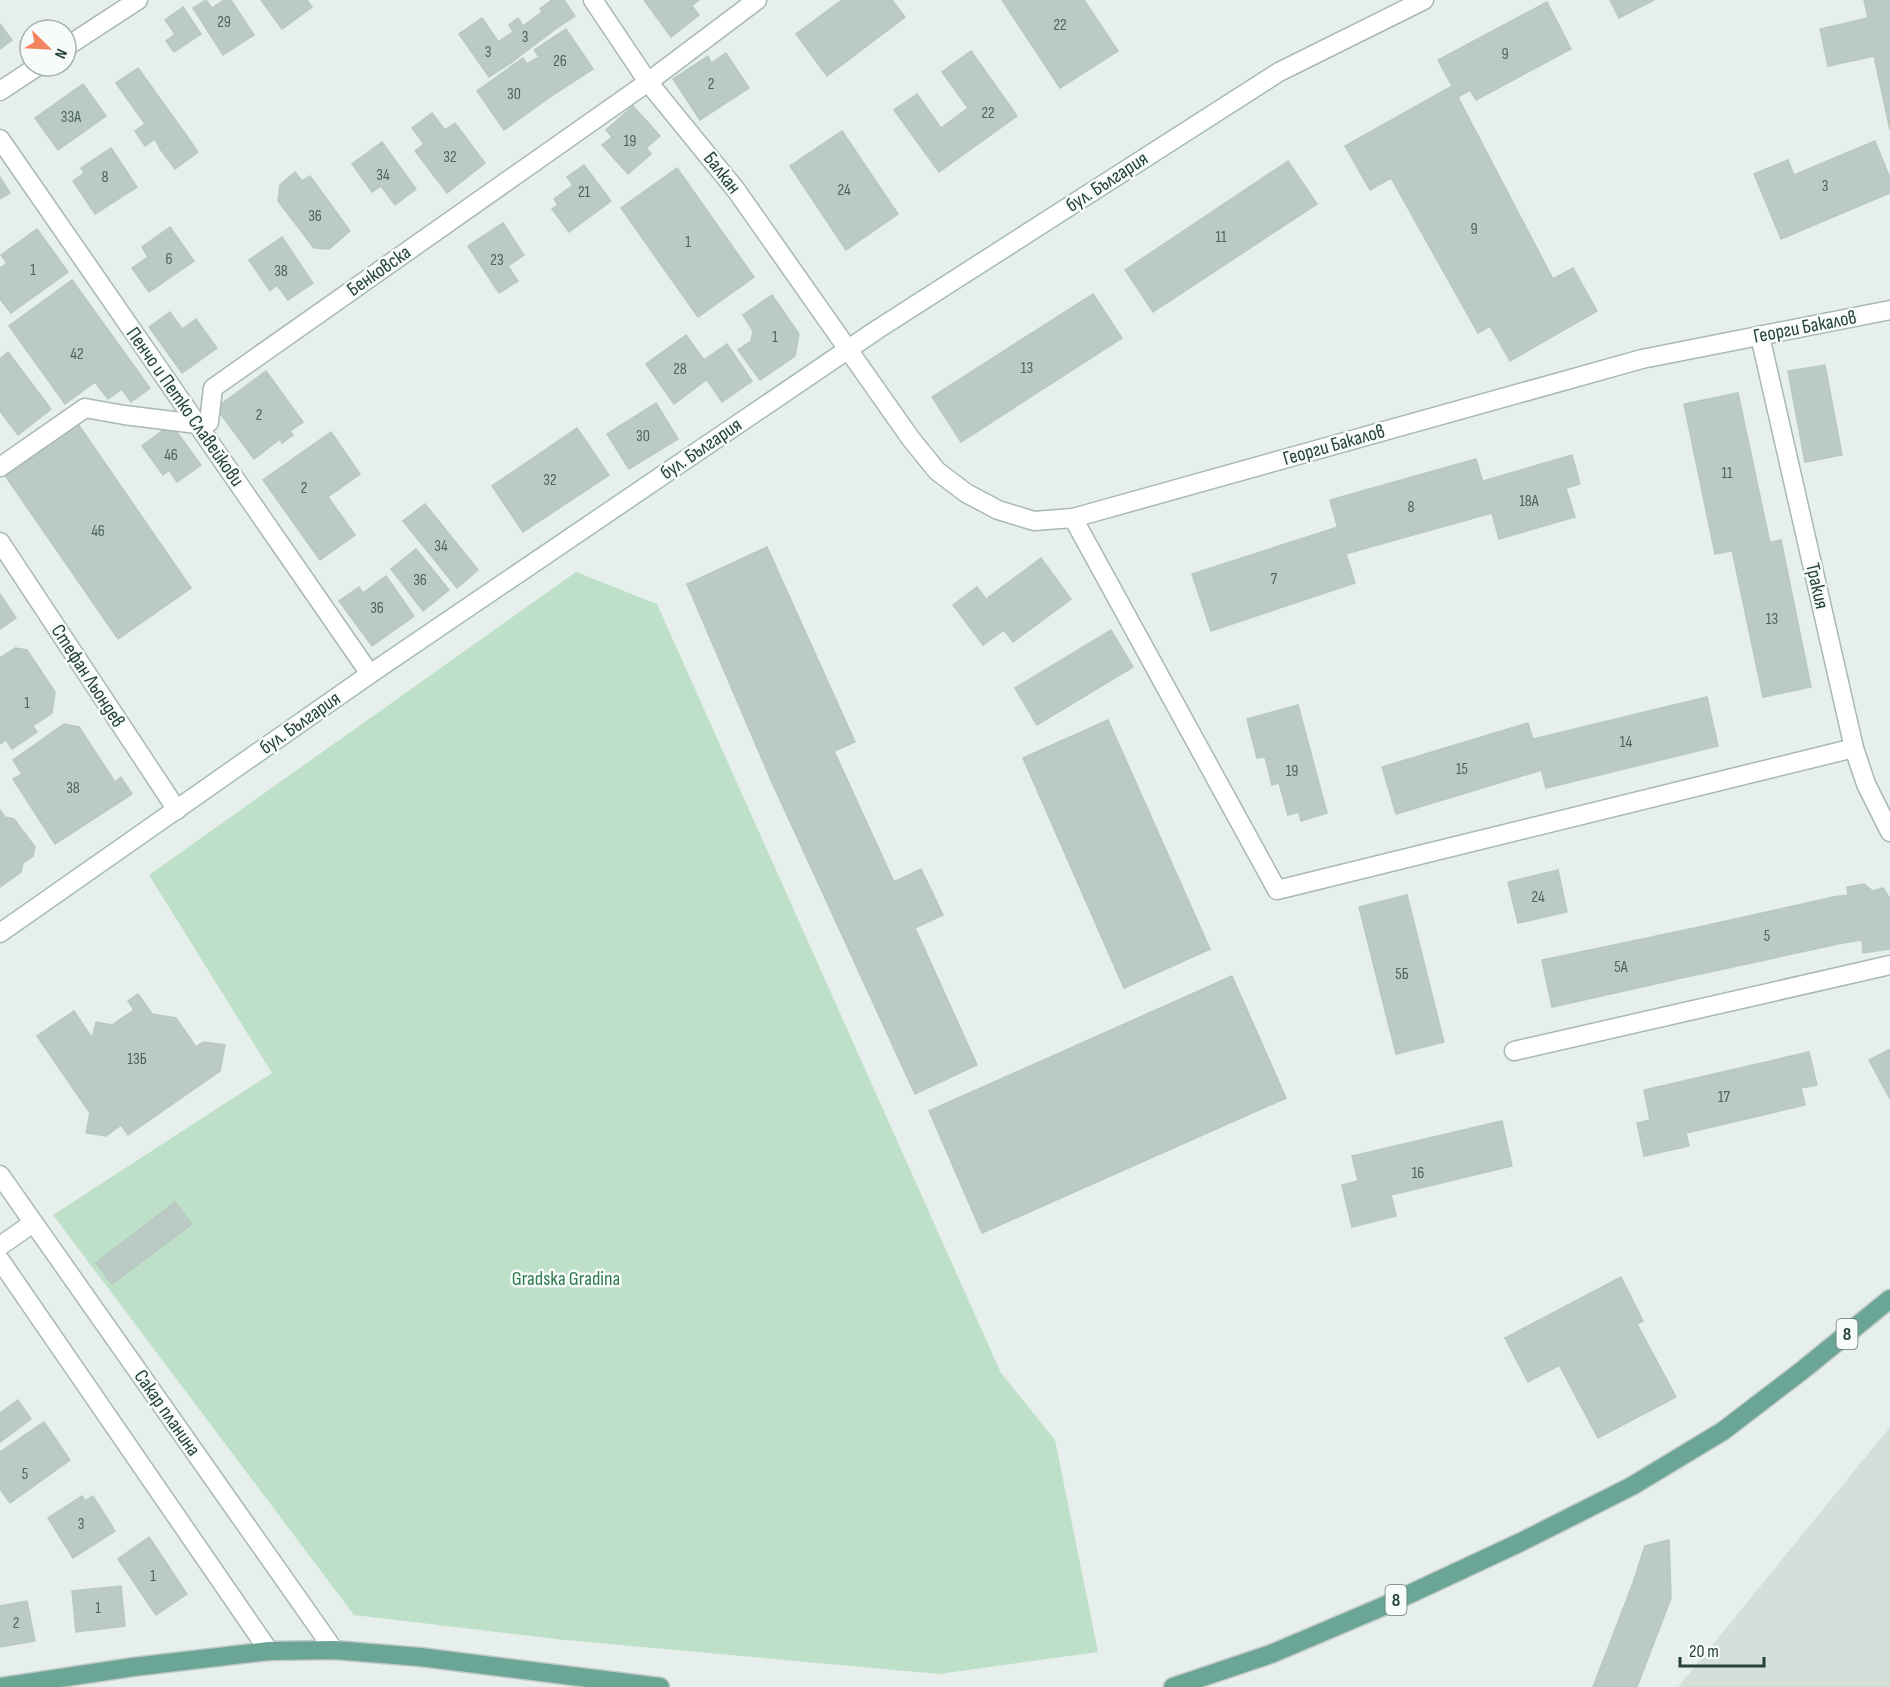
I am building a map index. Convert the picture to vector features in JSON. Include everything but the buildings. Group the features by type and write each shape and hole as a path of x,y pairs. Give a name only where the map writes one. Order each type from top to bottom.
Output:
{"main road":[{"name":"8","path":"1173,1687 1271,1654 1384,1606 1521,1542 1632,1486 1723,1431 1890,1299"},
{"path":"0,1687 132,1666 269,1652 334,1650 451,1660 660,1687"}],"street":[{"path":"78,39 138,0"},
{"name":"Балкан","path":"594,0 648,82 736,190 847,349"},
{"name":"Бенковска","path":"197,424 209,422 213,388 648,82 758,0"},
{"name":"бул. България","path":"0,933 370,674 847,349 1279,72 1424,0"},
{"path":"0,91 20,78"},
{"name":"Пенчо и Петко Славейкови","path":"0,139 370,674"},
{"name":"Георги Бакалов","path":"847,349 910,439 937,471 966,493 998,510 1034,521 1073,518 1642,359 1890,310"},
{"name":"Тракия","path":"1760,336 1854,748 1866,784 1890,832"},
{"path":"0,467 85,408 197,424"},
{"path":"1073,518 1277,890 1854,748"},
{"name":"Стефан Льондев","path":"0,542 177,810"},
{"path":"1514,1051 1890,965"},
{"name":"Сакар планина","path":"0,1176 334,1650"},
{"path":"0,1246 33,1223"},
{"path":"0,1260 269,1652"}],"shaded area":[{"path":"1890,1427 1890,1687 1678,1687"}],"green space":[{"name":"Gradska Gradina","path":"576,572 657,604 1001,1373 1055,1440 1098,1652 939,1674 565,1640 354,1615 53,1215 272,1073 149,875"}]}
